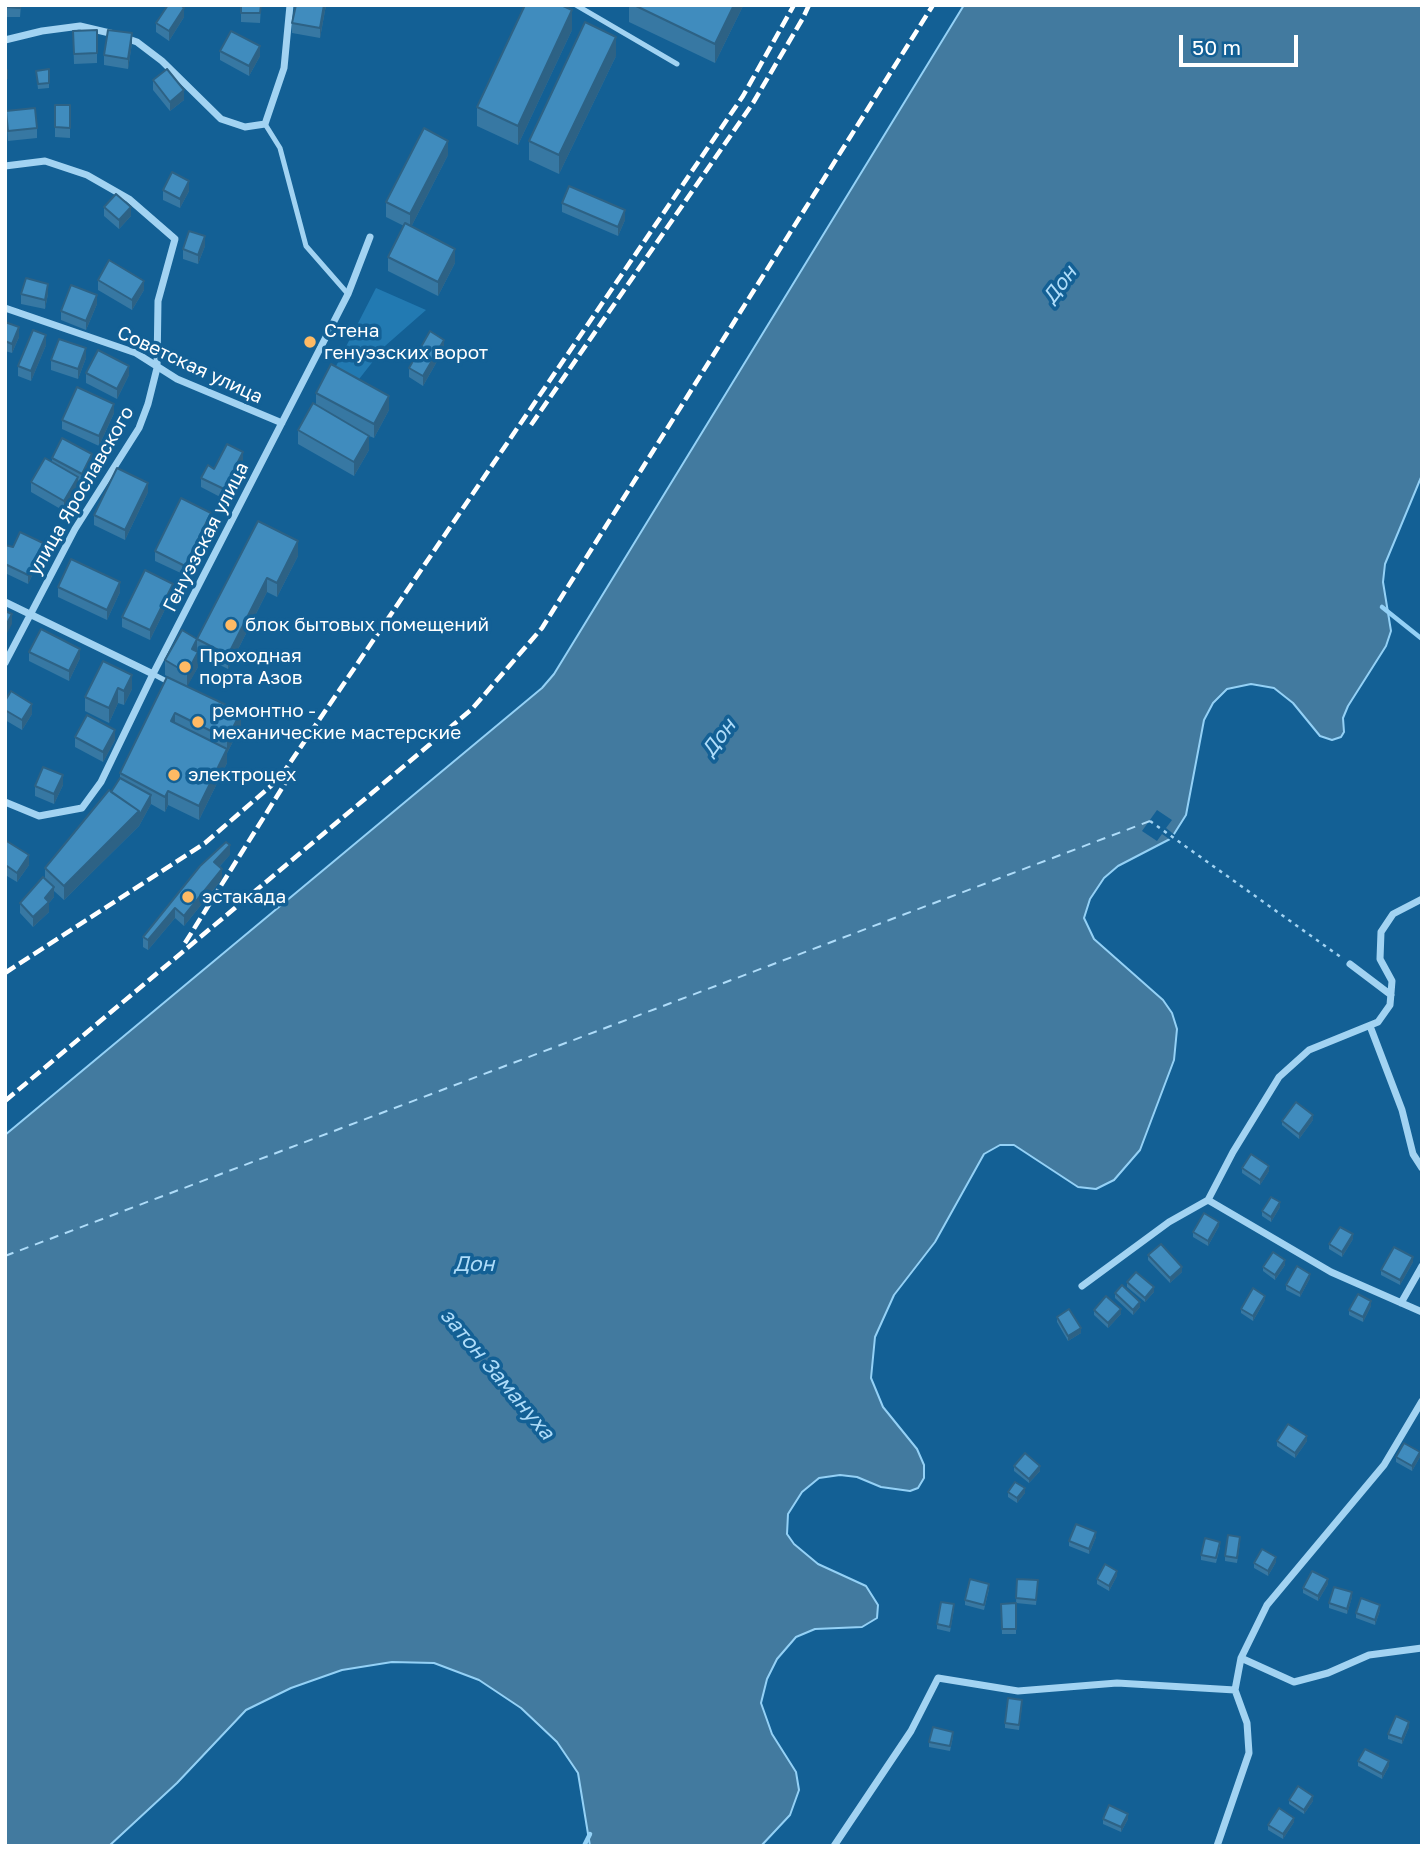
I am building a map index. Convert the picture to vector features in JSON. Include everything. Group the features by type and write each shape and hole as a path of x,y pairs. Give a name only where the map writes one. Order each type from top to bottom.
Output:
{"street":[{"path":"5,40 80,26 137,42 162,61 221,119 245,127 265,124 284,68 290,5"},
{"name":"улица Ярославского","path":"5,166 45,161 87,175 129,199 175,239 158,300 157,368 139,428 75,529 5,663"},
{"name":"Генуэзская улица","path":"5,802 39,816 82,808 101,782 153,674 348,294 370,237"},
{"name":"Советская улица","path":"5,308 136,353 177,379 282,424"},
{"path":"5,602 153,674"},
{"path":"1082,1286 1169,1222 1209,1200 1233,1152 1279,1077 1309,1050 1378,1022 1390,1005 1392,981 1380,959 1381,932 1393,914 1422,899"},
{"path":"1350,964 1391,995"},
{"path":"1370,1026 1402,1110 1413,1154 1422,1168"},
{"path":"1209,1200 1331,1272 1422,1312"},
{"path":"1401,1303 1422,1266"},
{"path":"1217,1846 1249,1753 1247,1723 1235,1690 1241,1658 1267,1605 1384,1465 1422,1401"},
{"path":"1241,1658 1294,1682 1328,1673 1369,1655 1422,1648"},
{"path":"834,1846 911,1731 938,1678 1018,1690 1117,1683 1235,1690"}],"lane":[{"path":"576,5 677,64"},
{"path":"265,124 280,148 306,246 348,294"},
{"path":"153,674 175,685"}],"path":[{"path":"1150,821 1350,964"}],"shaded area":[{"path":"376,288 426,310 385,346 356,383 333,372"}],"water":[{"name":"Дон","path":"964,5 1422,5 1422,475 1385,564 1383,582 1391,631 1386,646 1348,706 1343,718 1344,732 1341,737 1332,740 1320,736 1293,703 1274,688 1251,684 1227,689 1213,703 1204,720 1186,815 1174,834 1170,839 1118,866 1104,878 1090,899 1084,918 1094,939 1163,1000 1172,1013 1177,1029 1174,1060 1140,1150 1114,1180 1096,1189 1078,1187 1014,1145 1000,1145 984,1154 935,1242 894,1295 875,1337 871,1378 883,1407 917,1449 924,1465 924,1478 918,1488 910,1491 881,1487 857,1477 840,1475 819,1478 802,1492 788,1514 787,1534 794,1544 818,1564 866,1586 878,1605 877,1618 862,1627 815,1629 796,1637 777,1659 767,1679 761,1703 772,1734 796,1772 799,1790 790,1815 761,1846 590,1846 578,1773 557,1742 521,1708 479,1680 434,1663 392,1662 342,1670 291,1688 246,1710 177,1783 109,1846 5,1846 5,1135 542,688 554,674"}],"pier":[{"path":"1157,810 1172,820 1166,828 1176,836 1172,841 1162,834 1157,841 1142,831"}],"building":[{"path":"5,5 21,5 20,8"},
{"path":"168,5 181,5 184,8 169,31 156,23"},
{"path":"241,5 261,5 260,13 241,13"},
{"path":"296,5 324,5 320,28 292,23"},
{"path":"525,5 561,5 572,10 518,126 477,107"},
{"path":"634,5 734,5 715,44"},
{"path":"585,22 616,37 559,155 529,141"},
{"path":"97,30 97,53 74,54 73,31"},
{"path":"108,30 132,33 128,59 104,55"},
{"path":"231,31 260,46 249,66 220,51"},
{"path":"49,69 49,83 38,84 36,71"},
{"path":"167,69 184,90 170,102 153,80"},
{"path":"55,105 70,105 70,128 55,127"},
{"path":"35,108 37,128 8,131 6,111"},
{"path":"424,128 448,141 410,214 386,202"},
{"path":"172,172 189,181 180,199 163,190"},
{"path":"569,186 625,210 618,227 562,203"},
{"path":"116,194 131,207 119,220 104,207"},
{"path":"405,223 455,249 438,282 388,257"},
{"path":"189,231 205,236 198,255 183,249"},
{"path":"109,260 144,281 132,300 98,280"},
{"path":"26,278 48,284 45,300 21,294"},
{"path":"71,285 97,295 86,321 61,311"},
{"path":"5,322 19,327 12,344 5,341"},
{"path":"33,330 46,335 31,371 18,366"},
{"path":"430,331 444,340 423,376 409,368"},
{"path":"59,339 86,348 78,369 51,360"},
{"path":"98,350 129,366 117,389 86,373"},
{"path":"331,364 389,396 374,424 316,393"},
{"path":"77,387 114,404 99,436 62,420"},
{"path":"313,403 369,436 354,462 298,430"},
{"path":"62,438 92,454 82,474 52,458"},
{"path":"227,444 243,452 224,489 201,478 208,465 214,469"},
{"path":"45,458 78,477 64,501 31,482"},
{"path":"117,468 148,483 125,530 94,515"},
{"path":"181,498 211,513 185,566 155,551"},
{"name":"блок бытовых помещений","path":"258,521 298,541 277,583 267,578 228,655 197,639"},
{"path":"20,532 43,543 28,575 5,564 5,545 13,547"},
{"path":"71,559 120,582 107,610 58,587"},
{"path":"145,570 173,584 150,630 122,617"},
{"path":"5,611 12,614 5,627"},
{"path":"41,629 80,649 69,671 29,652"},
{"path":"182,630 197,639 192,649 198,652 187,673 165,660"},
{"path":"103,661 132,675 124,691 118,688 109,708 85,697"},
{"path":"167,677 241,712 227,739 175,713 171,721 227,749 199,806 168,791 165,797 120,773"},
{"path":"11,691 32,704 22,720 5,710 5,701"},
{"path":"87,715 115,730 103,752 75,737"},
{"path":"43,767 63,775 54,794 35,786"},
{"path":"120,778 151,795 139,816 139,811 111,792"},
{"path":"109,790 139,811 64,886 45,868"},
{"path":"5,840 29,855 17,873 7,866 5,869"},
{"path":"226,842 230,845 214,862 222,869 184,916 175,908 148,940 143,937 200,866"},
{"path":"43,877 54,887 45,898 49,902 33,917 20,903"},
{"path":"1296,1102 1313,1115 1299,1134 1282,1121"},
{"path":"1251,1154 1269,1166 1260,1180 1242,1168"},
{"path":"1271,1197 1280,1202 1271,1217 1262,1211"},
{"path":"1204,1213 1219,1222 1208,1241 1193,1232"},
{"path":"1340,1227 1353,1234 1342,1252 1329,1244"},
{"path":"1161,1244 1182,1267 1170,1278 1148,1255"},
{"path":"1394,1247 1413,1257 1400,1280 1381,1270"},
{"path":"1273,1252 1285,1260 1275,1275 1263,1267"},
{"path":"1297,1266 1310,1274 1300,1293 1286,1285"},
{"path":"1136,1272 1154,1287 1145,1298 1127,1282"},
{"path":"1122,1285 1140,1302 1133,1310 1115,1293"},
{"path":"1253,1288 1265,1296 1253,1316 1241,1309"},
{"path":"1358,1294 1371,1301 1363,1317 1349,1310"},
{"path":"1106,1296 1121,1309 1108,1323 1094,1310"},
{"path":"1069,1309 1081,1328 1068,1336 1057,1317"},
{"path":"1288,1424 1307,1436 1295,1453 1277,1441"},
{"path":"1404,1443 1420,1452 1412,1466 1396,1457"},
{"path":"1025,1453 1040,1466 1029,1479 1014,1466"},
{"path":"1015,1482 1025,1488 1017,1498 1008,1492"},
{"path":"1076,1524 1096,1532 1089,1549 1069,1541"},
{"path":"1228,1535 1240,1537 1237,1558 1225,1556"},
{"path":"1205,1538 1220,1542 1216,1558 1201,1555"},
{"path":"1262,1549 1276,1557 1268,1571 1254,1563"},
{"path":"1105,1564 1117,1571 1109,1586 1097,1579"},
{"path":"1312,1571 1328,1579 1318,1596 1303,1588"},
{"path":"970,1579 989,1584 984,1605 965,1600"},
{"path":"1017,1579 1038,1580 1036,1600 1016,1598"},
{"path":"1334,1587 1352,1592 1347,1609 1329,1603"},
{"path":"1361,1598 1380,1605 1375,1620 1356,1613"},
{"path":"941,1602 954,1604 950,1627 937,1624"},
{"path":"1016,1603 1016,1629 1002,1629 1001,1604"},
{"path":"1008,1698 1022,1700 1019,1725 1005,1723"},
{"path":"1396,1716 1409,1722 1402,1739 1388,1734"},
{"path":"933,1727 953,1732 950,1746 929,1742"},
{"path":"1365,1749 1389,1761 1382,1774 1358,1761"},
{"path":"1298,1786 1313,1796 1304,1810 1289,1800"},
{"path":"1109,1805 1128,1814 1121,1827 1103,1819"},
{"path":"1279,1808 1294,1818 1283,1834 1268,1825"}],"waterway":[{"path":"1382,607 1422,639"},
{"name":"затон Замануха","path":"584,1846 590,1834"}],"ferry route":[{"path":"5,1256 1150,821"}],"railway":[{"path":"5,973 205,843 279,779 743,96 794,5"},
{"path":"531,425 753,103 809,5"},
{"path":"5,1101 472,709 542,628 933,5"},
{"path":"185,943 289,777"}],"place":[{"name":"Стена генуэзских ворот","path":"310,342"},
{"name":"блок бытовых помещений","path":"231,625"},
{"name":"Проходная порта Азов","path":"185,667"},
{"name":"ремонтно - механические мастерские","path":"198,722"},
{"name":"электроцех","path":"174,775"},
{"name":"эстакада","path":"188,897"}]}
